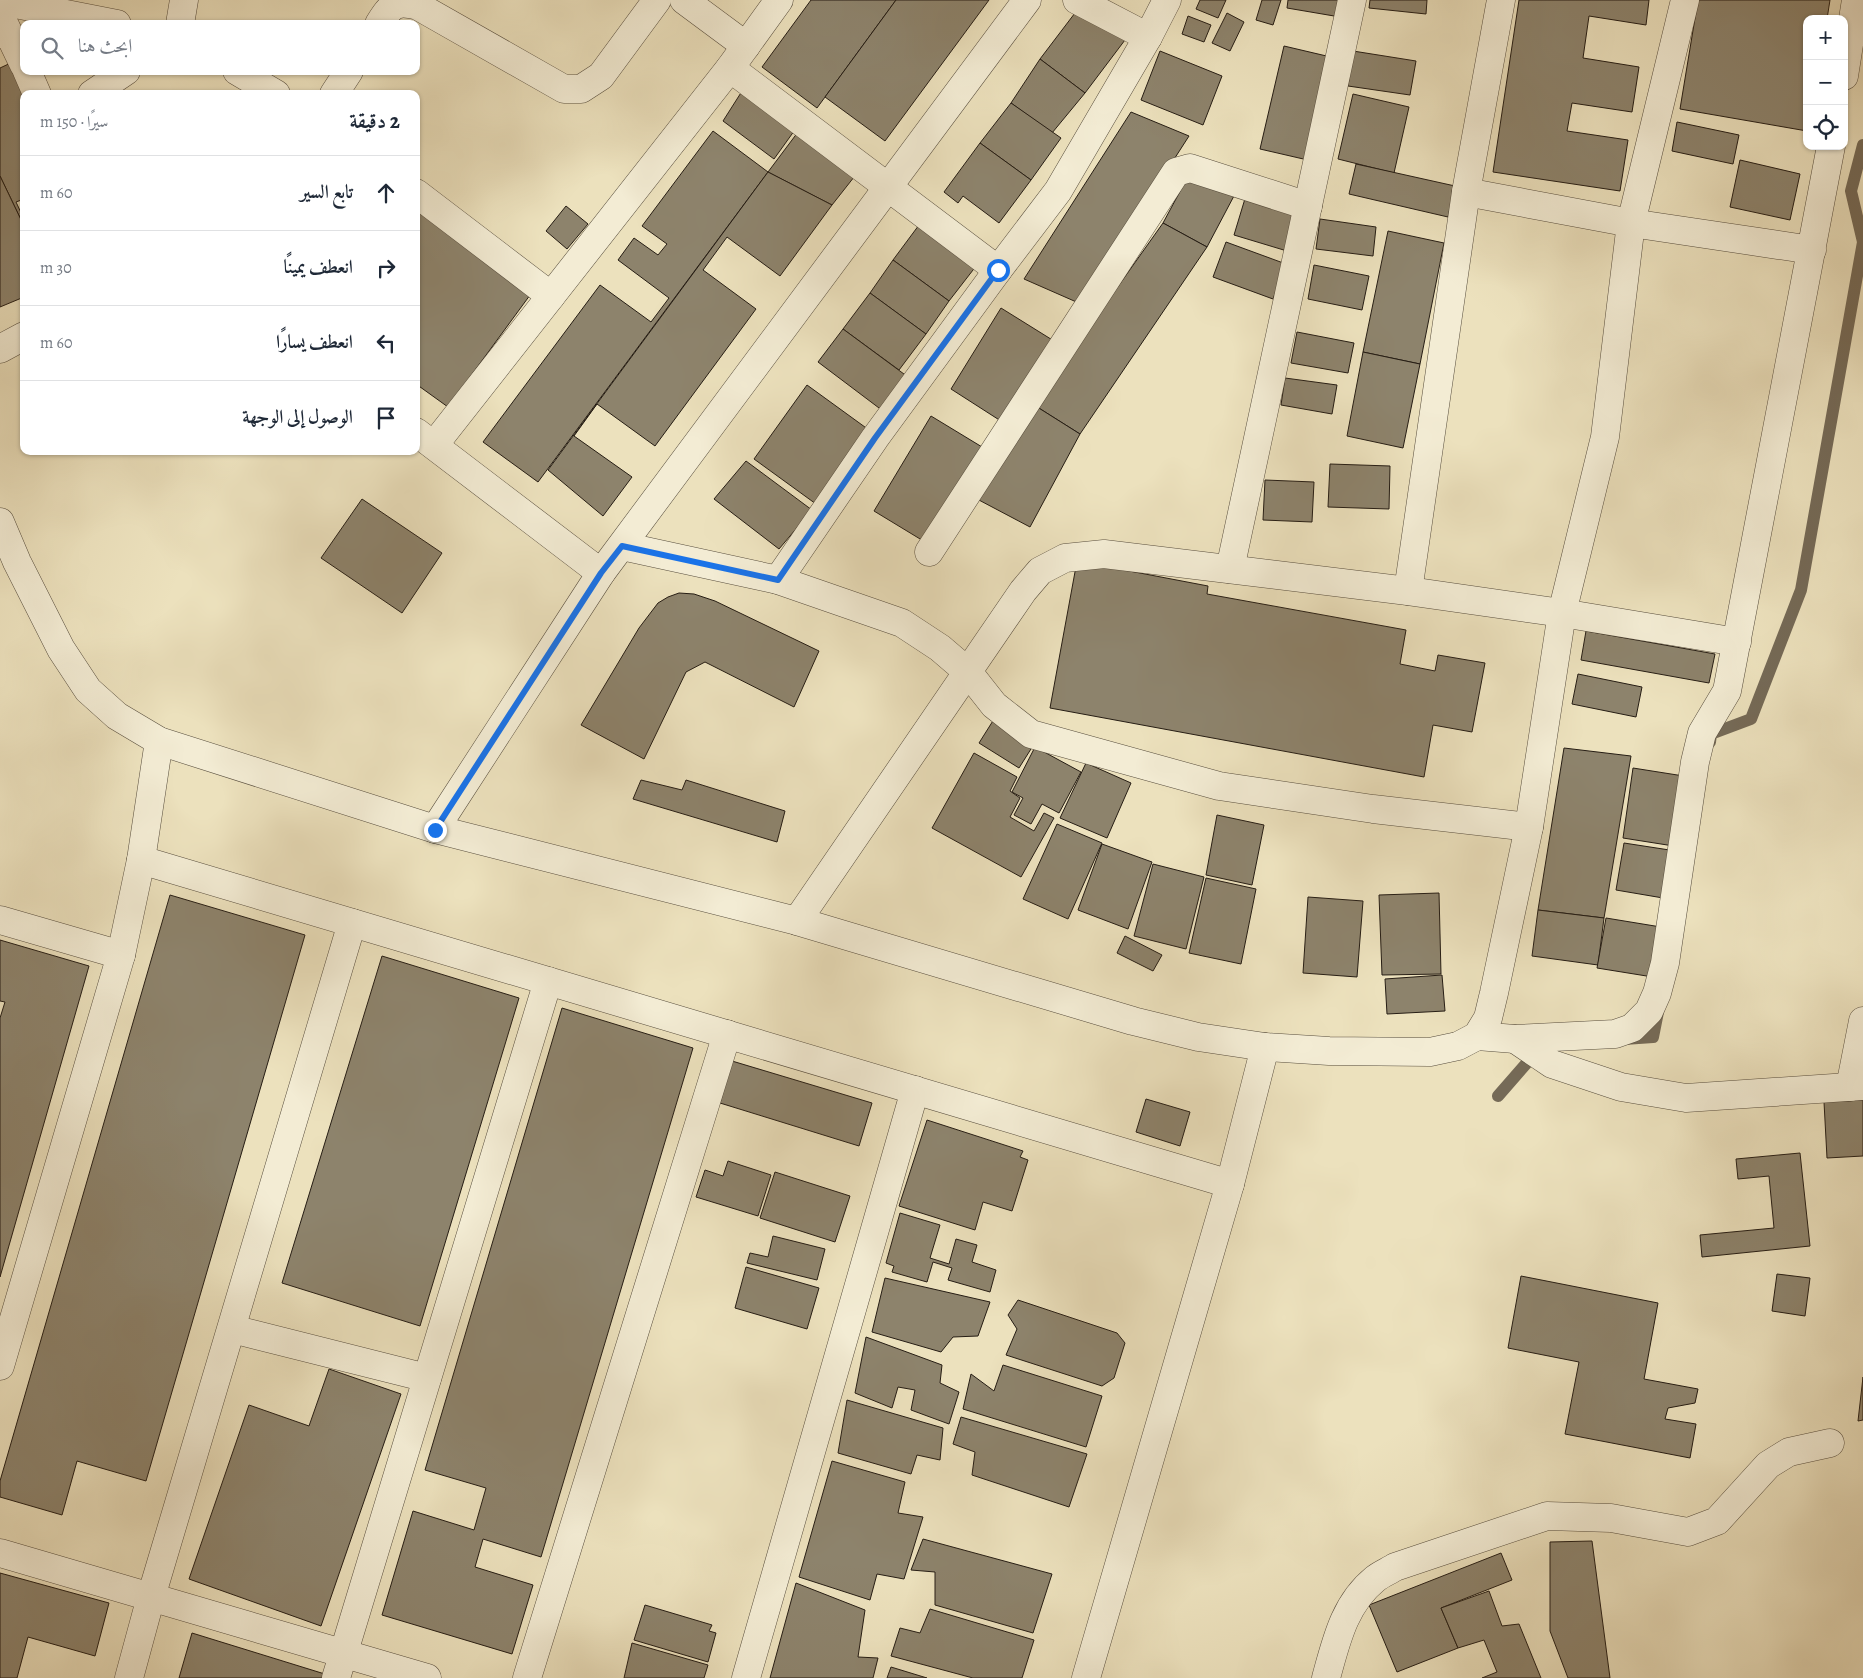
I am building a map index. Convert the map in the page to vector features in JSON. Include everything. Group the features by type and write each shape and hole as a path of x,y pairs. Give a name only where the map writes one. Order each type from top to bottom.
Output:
{"street":[{"path":"181,20 184,0"},
{"path":"382,20 394,5 408,4 418,6 564,89 581,89 601,76 657,0"},
{"path":"684,0 746,46"},
{"path":"601,573 425,438 551,296 730,68 779,0"},
{"path":"435,830 601,573 1027,0"},
{"path":"1077,0 1148,37"},
{"path":"778,580 875,438 1058,191 1148,37 1167,0"},
{"path":"1230,569 1352,0"},
{"path":"1408,591 1466,192 1501,0"},
{"path":"0,522 9,566 88,690 116,716 159,741 435,830 797,922 1133,1021 1198,1036 1266,1047 1330,1051 1430,1052 1458,1046 1477,1036 1488,1018 1494,993 1529,827 1562,613 1605,437 1631,223 1685,0"},
{"path":"1847,60 1856,0"},
{"path":"0,1 97,20"},
{"path":"0,15 20,57"},
{"path":"730,68 998,270"},
{"path":"28,75 35,90"},
{"path":"98,90 120,75"},
{"path":"244,75 269,90"},
{"path":"337,90 346,75"},
{"path":"1477,1036 1515,1039 1614,1034 1632,1028 1649,1011 1657,993 1665,963 1695,762 1702,733 1727,691 1830,150"},
{"path":"929,552 1176,172 1190,168 1308,206"},
{"path":"1466,192 1631,223 1812,250"},
{"path":"420,196 551,296"},
{"path":"0,348 20,338"},
{"path":"622,546 778,580 902,623 940,648 968,672 994,705 1032,734 1219,786 1373,809 1529,827"},
{"path":"797,922 1023,591 1040,571 1065,558 1104,554 1408,591 1562,613 1737,642"},
{"path":"0,1366 121,955 141,860 159,741"},
{"path":"141,860 1230,1184"},
{"path":"0,920 121,955"},
{"path":"129,1678 151,1598 352,923"},
{"path":"339,1666 548,981"},
{"path":"1515,1039 1552,1064 1621,1087 1686,1098 1857,1087 1863,1021"},
{"path":"527,1678 728,1034"},
{"path":"1086,1678 1230,1184 1266,1047"},
{"path":"746,1678 915,1090"},
{"path":"232,1329 428,1378"},
{"path":"1326,1678 1342,1624 1356,1599 1376,1578 1395,1567 1547,1516 1612,1518 1688,1532 1717,1521 1768,1465 1789,1452 1830,1443"},
{"path":"0,1553 151,1598 339,1666 427,1678"}],"building":[{"path":"811,0 896,0 817,108 762,67"},
{"path":"896,0 989,0 885,141 825,97"},
{"path":"1200,0 1226,0 1218,18 1196,9"},
{"path":"1262,0 1281,0 1273,25 1256,20"},
{"path":"1288,0 1344,0 1340,17 1287,8"},
{"path":"1370,0 1427,0 1426,14 1369,8"},
{"path":"1519,0 1649,0 1646,25 1589,16 1583,58 1639,67 1632,112 1572,103 1567,131 1628,140 1620,191 1493,172"},
{"path":"1698,0 1830,0 1828,15 1803,15 1803,130 1680,109"},
{"path":"1078,9 1128,36 1085,93 1040,59"},
{"path":"1227,13 1244,22 1230,51 1212,43"},
{"path":"1188,16 1211,25 1204,42 1182,34"},
{"path":"1284,46 1335,58 1312,161 1260,149"},
{"path":"1160,51 1222,76 1203,125 1141,100"},
{"path":"1353,51 1416,61 1410,95 1348,86"},
{"path":"1040,59 1085,93 1052,133 1011,103"},
{"path":"15,61 23,90 20,90 20,200 16,202 20,210 20,218 0,176 0,68"},
{"path":"744,88 797,127 774,159 723,121"},
{"path":"1353,94 1409,107 1394,173 1338,159"},
{"path":"1011,103 1061,138 1031,180 980,143"},
{"path":"1131,112 1189,136 1081,304 1024,279"},
{"path":"1677,122 1739,135 1733,164 1672,151"},
{"path":"801,128 858,172 832,205 768,172"},
{"path":"713,131 768,172 538,482 483,442 600,285 651,322 669,298 618,260 634,238 658,255 667,244 642,226"},
{"path":"980,143 1031,180 999,223 963,196 958,203 944,192"},
{"path":"1740,160 1800,174 1790,220 1730,207"},
{"path":"1356,164 1455,186 1448,217 1349,194"},
{"path":"1191,171 1235,194 1207,247 1163,223"},
{"path":"768,172 832,205 780,276 727,237 703,270 756,309 655,446 597,404 574,436 632,477 603,516 548,470"},
{"path":"0,176 20,218 20,299 0,307"},
{"path":"1247,192 1300,208 1287,251 1234,235"},
{"path":"566,206 588,224 567,249 546,231"},
{"path":"420,208 533,291 448,407 420,387"},
{"path":"1320,219 1376,227 1373,256 1316,249"},
{"path":"1163,223 1207,247 1080,434 1034,405"},
{"path":"919,225 980,261 949,301 893,260"},
{"path":"1388,231 1444,243 1420,364 1363,352"},
{"path":"1226,242 1286,264 1273,299 1213,277"},
{"path":"893,260 949,301 926,334 870,293"},
{"path":"1314,265 1369,276 1362,310 1308,299"},
{"path":"870,293 926,334 899,370 843,329"},
{"path":"1001,308 1054,341 1004,423 951,389"},
{"path":"843,329 908,377 883,411 818,362"},
{"path":"1297,332 1354,343 1348,373 1291,363"},
{"path":"1363,352 1420,364 1403,448 1347,436"},
{"path":"1285,378 1337,385 1332,414 1281,405"},
{"path":"807,385 869,430 816,504 754,459"},
{"path":"1034,405 1080,434 1030,527 977,499"},
{"path":"931,416 987,450 930,545 874,511"},
{"path":"746,461 812,510 779,549 714,499"},
{"path":"1330,464 1390,466 1389,509 1328,507"},
{"path":"1265,480 1314,482 1312,522 1263,520"},
{"path":"362,499 442,553 402,613 321,558"},
{"path":"1077,561 1208,586 1207,594 1406,630 1400,664 1435,671 1438,655 1485,663 1472,732 1433,725 1424,777 1050,708"},
{"path":"679,593 694,594 715,601 819,651 794,707 705,662 686,672 644,759 581,725 639,628 658,603"},
{"path":"1586,631 1715,654 1709,683 1581,660"},
{"path":"1578,674 1642,687 1636,717 1572,704"},
{"path":"996,716 1036,741 1019,768 979,743"},
{"path":"1035,747 1081,772 1059,813 1042,804 1031,824 1014,815 1023,798 1012,792"},
{"path":"1564,748 1631,756 1604,918 1538,910"},
{"path":"974,753 1017,777 1010,791 1020,798 1010,817 1034,831 1044,813 1054,818 1021,877 932,828"},
{"path":"1086,763 1131,783 1107,838 1060,818"},
{"path":"1633,768 1690,777 1680,847 1623,838"},
{"path":"641,780 682,790 686,780 785,811 777,842 633,799"},
{"path":"1217,815 1264,825 1252,885 1206,875"},
{"path":"1057,824 1102,843 1068,919 1023,899"},
{"path":"1624,843 1676,851 1669,899 1616,890"},
{"path":"1102,844 1152,862 1128,929 1078,910"},
{"path":"1153,864 1204,877 1186,949 1134,936"},
{"path":"1206,878 1256,889 1241,964 1189,953"},
{"path":"1439,893 1441,974 1382,975 1379,895"},
{"path":"170,895 305,935 146,1481 77,1461 62,1515 0,1497 0,1481"},
{"path":"1308,897 1363,901 1357,977 1303,973"},
{"path":"1538,910 1604,918 1598,965 1532,956"},
{"path":"1606,918 1667,928 1659,978 1597,968"},
{"path":"1125,936 1162,955 1153,971 1117,953"},
{"path":"0,940 89,966 0,1277 0,1018 5,1002 0,1001"},
{"path":"382,956 519,998 420,1326 282,1283"},
{"path":"1442,975 1445,1011 1387,1014 1385,979"},
{"path":"562,1008 693,1048 541,1557 483,1539 475,1567 533,1585 512,1654 382,1615 413,1511 474,1530 486,1488 425,1470"},
{"path":"732,1061 872,1103 859,1146 720,1103"},
{"path":"1146,1099 1190,1112 1180,1146 1136,1132"},
{"path":"1863,1100 1863,1156 1827,1158 1824,1102"},
{"path":"927,1120 1023,1151 1020,1157 1028,1160 1012,1211 983,1202 975,1230 899,1206"},
{"path":"1800,1153 1810,1246 1702,1257 1700,1235 1774,1228 1769,1176 1738,1179 1736,1159"},
{"path":"728,1161 771,1175 758,1216 696,1197 705,1170 723,1176"},
{"path":"775,1172 850,1196 835,1242 760,1218"},
{"path":"900,1213 940,1225 930,1258 949,1264 956,1239 977,1245 972,1262 996,1270 990,1292 948,1280 952,1268 933,1262 927,1282 892,1272 894,1266 886,1263"},
{"path":"773,1236 825,1249 817,1280 747,1263 750,1253 768,1257"},
{"path":"746,1267 819,1288 807,1329 735,1308"},
{"path":"1777,1274 1810,1278 1805,1316 1772,1311"},
{"path":"1521,1276 1658,1303 1644,1379 1698,1389 1695,1403 1668,1408 1665,1419 1696,1424 1690,1458 1565,1434 1579,1362 1508,1348"},
{"path":"885,1278 990,1302 978,1336 953,1337 941,1352 872,1332"},
{"path":"1018,1300 1117,1333 1125,1343 1114,1378 1102,1386 1006,1355 1017,1329 1008,1315"},
{"path":"866,1337 942,1365 940,1383 959,1392 949,1424 911,1410 915,1390 898,1387 892,1408 855,1393"},
{"path":"1003,1365 1102,1396 1086,1447 963,1409 971,1374 994,1391"},
{"path":"329,1369 401,1394 321,1626 189,1579 249,1405 309,1426"},
{"path":"1863,1377 1863,1420 1858,1421"},
{"path":"847,1400 943,1428 940,1460 917,1455 911,1474 838,1453"},
{"path":"961,1417 1087,1454 1069,1507 972,1475 975,1452 953,1444"},
{"path":"832,1461 905,1482 898,1513 923,1517 904,1579 877,1574 870,1600 799,1577"},
{"path":"923,1539 1052,1574 1033,1633 935,1605 935,1572 911,1570"},
{"path":"1592,1541 1610,1678 1568,1678 1550,1631 1550,1542"},
{"path":"1501,1553 1512,1580 1441,1608 1458,1648 1397,1672 1369,1605"},
{"path":"0,1573 109,1603 95,1656 28,1637 17,1678 0,1678"},
{"path":"796,1583 865,1610 858,1657 878,1658 873,1678 770,1678"},
{"path":"1489,1591 1502,1626 1519,1624 1541,1678 1482,1678 1497,1672 1484,1640 1458,1648 1441,1608"},
{"path":"645,1605 712,1625 709,1631 716,1633 708,1662 634,1640"},
{"path":"930,1609 1034,1640 1022,1678 973,1678 891,1656 900,1628 920,1633"},
{"path":"192,1633 328,1675 327,1678 179,1678"},
{"path":"632,1643 708,1665 704,1678 624,1678"},
{"path":"891,1667 927,1678 887,1678"}],"waterway":[{"path":"1710,742 1711,734 1751,719 1801,590 1863,242 1851,191 1863,145"},
{"path":"1624,1039 1653,1037 1659,1007"},
{"path":"1498,1096 1532,1057 1540,1054"}],"route":[{"path":"435,830 601,573 622,546 778,580 875,438 998,270"}]}
